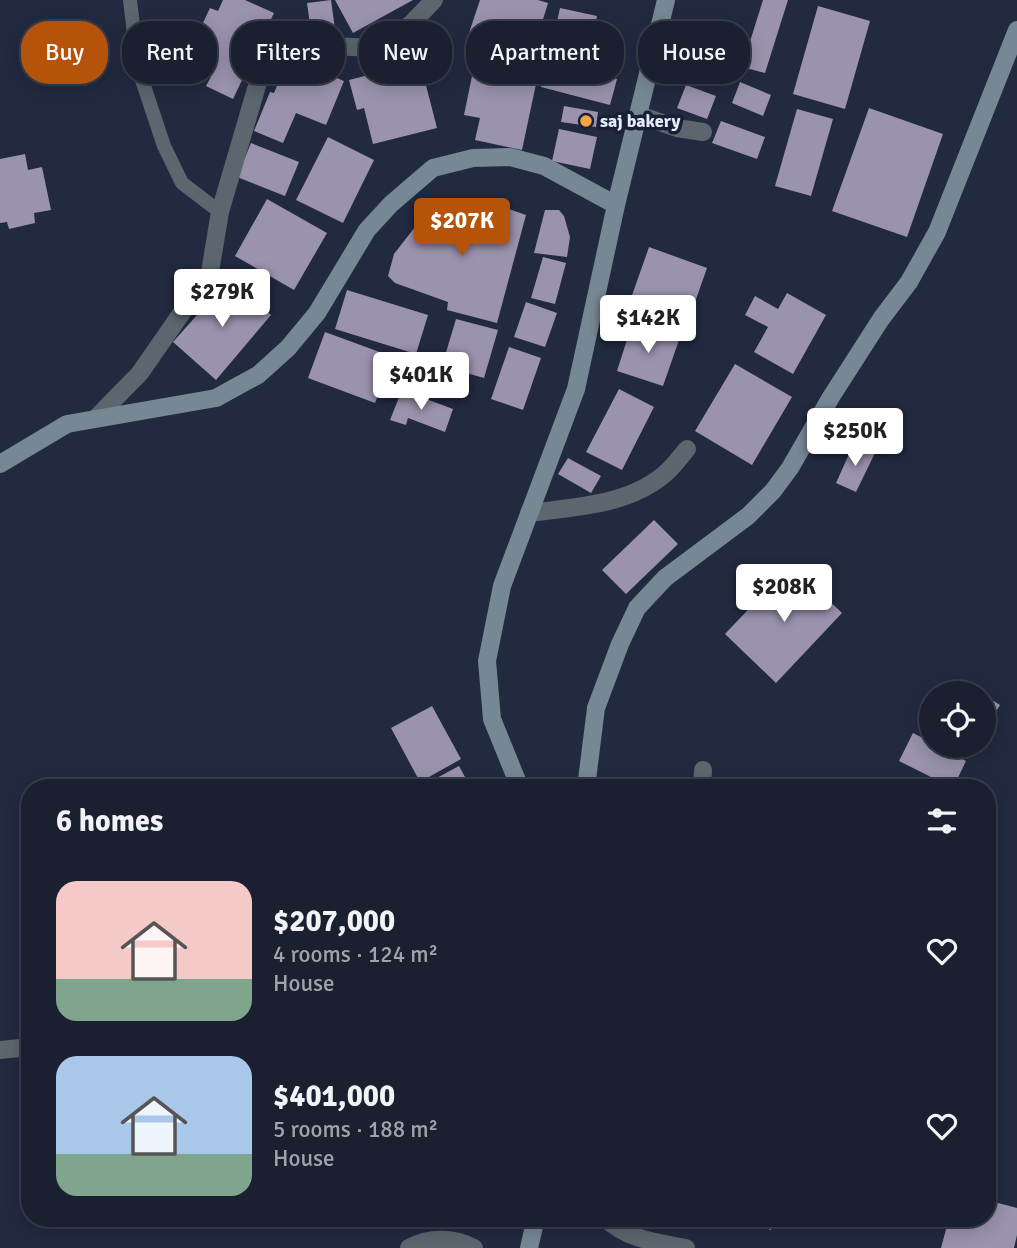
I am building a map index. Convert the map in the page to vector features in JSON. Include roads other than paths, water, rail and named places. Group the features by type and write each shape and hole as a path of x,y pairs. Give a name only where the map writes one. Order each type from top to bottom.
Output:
{"main road":[{"path":"516,779 492,719 487,661 502,586 576,389 616,205 666,0"},
{"path":"587,779 596,708 636,608 665,578 748,516 773,491 790,468 831,397 881,319 909,282 937,232 1017,30"},
{"path":"0,464 67,424 216,398 258,376 288,348 317,313 367,230 391,204 433,168 473,158 510,157 544,166 616,205"},
{"path":"529,1248 534,1227"}],"street":[{"path":"97,417 140,373 210,272 220,212 261,72 288,44 374,48 411,24 434,0"},
{"path":"639,115 677,128 703,132"},
{"path":"529,513 616,500 661,476 687,449"},
{"path":"0,1050 21,1048"},
{"path":"615,1227 620,1232 649,1241 686,1248"},
{"path":"409,1248 430,1239 474,1248"}],"lane":[{"path":"130,0 138,68 164,146 182,183 220,212"}],"place":[{"name":"saj bakery","path":"586,121"}]}
